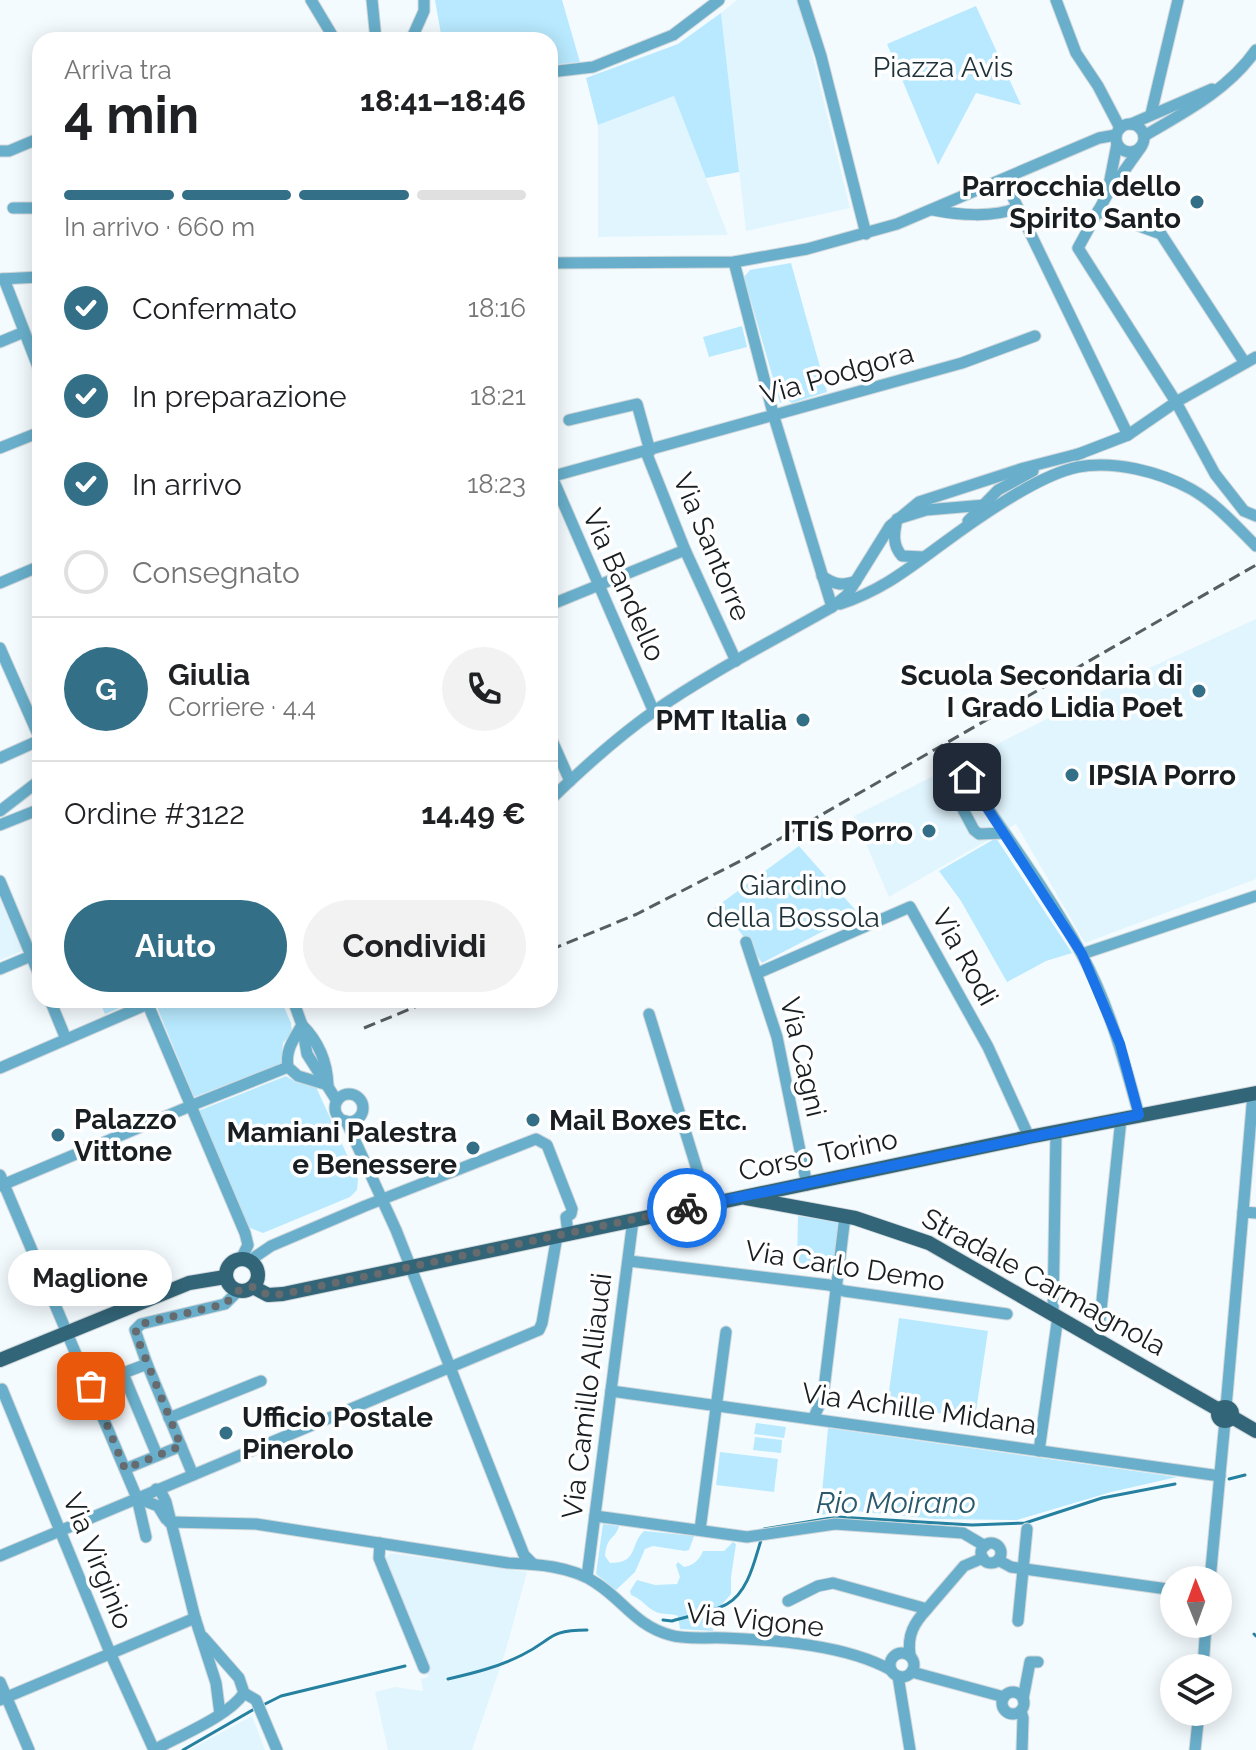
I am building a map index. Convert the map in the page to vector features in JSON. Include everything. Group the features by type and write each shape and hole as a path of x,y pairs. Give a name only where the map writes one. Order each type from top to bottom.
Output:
{"main road":[{"name":"Corso Torino","path":"245,1289 268,1295 283,1294 1029,1137 1255,1093"},
{"name":"Stradale Carmagnola","path":"745,1198 845,1216 929,1243 1256,1431"},
{"path":"245,1260 258,1273 245,1289 229,1286 225,1277 228,1267 245,1260"},
{"path":"0,1360 189,1283 225,1277"}],"street":[{"path":"311,0 330,32"},
{"path":"372,0 375,32"},
{"path":"415,32 424,11 424,0"},
{"path":"558,71 593,67 673,35 719,0"},
{"path":"803,0 821,56 866,234"},
{"path":"1056,0 1076,53 1098,86 1121,133 1122,150 1130,152 1203,102 1224,85 1256,50"},
{"path":"1151,114 1178,0"},
{"path":"1107,195 1121,133 1151,114 1224,85"},
{"path":"558,263 734,262 807,249 866,234 932,210 1099,138 1141,129 1142,142 1107,195 1079,245 1079,252 1176,402 1215,474 1244,511 1256,516"},
{"path":"0,151 9,151 32,141"},
{"path":"1004,179 1128,435"},
{"path":"13,208 32,208"},
{"path":"932,210 1005,213 1017,208"},
{"path":"1098,211 1161,234 1245,363"},
{"path":"734,262 774,417 832,607"},
{"path":"32,277 2,279 32,352"},
{"path":"0,342 24,332"},
{"name":"Via Podgora","path":"558,475 962,363 1035,336"},
{"path":"957,533 998,490 1016,479 1128,435 1176,402 1256,357"},
{"path":"569,420 637,404 648,452"},
{"path":"0,448 32,435"},
{"name":"Via Santorre","path":"648,452 685,550 736,661"},
{"path":"558,792 609,745 654,712 832,607 847,595 876,545 897,519 919,502 1082,453"},
{"path":"832,607 868,595 892,582 1009,499 1077,467 1105,465 1134,469 1191,489 1215,506 1256,546"},
{"name":"Via Bandello","path":"558,494 654,712"},
{"path":"897,519 926,510 982,505 1009,499"},
{"path":"897,519 894,531 896,550 902,556 924,557"},
{"path":"558,602 685,550"},
{"path":"0,583 32,569"},
{"path":"822,576 834,584 856,581"},
{"path":"0,648 32,722"},
{"path":"0,758 32,744"},
{"path":"558,754 570,781"},
{"path":"1004,833 979,834 974,830 950,785 953,776 959,773 967,777 1004,833 1082,954 1120,1044 1139,1115"},
{"path":"0,811 32,786"},
{"path":"0,825 32,812"},
{"path":"0,881 31,956 0,969"},
{"path":"1082,954 1256,896"},
{"name":"Via Rodi","path":"758,973 910,907 988,1047 1029,1137"},
{"name":"Via Cagni","path":"746,942 777,1037 807,1185"},
{"path":"53,1008 66,1039"},
{"path":"0,1068 135,1008"},
{"path":"153,1008 246,1237 245,1260"},
{"path":"296,1008 307,1054 337,1101 336,1114 346,1121 382,1199 524,1555 534,1564"},
{"path":"649,1014 708,1205"},
{"path":"284,1069 290,1045 302,1025"},
{"path":"146,1537 137,1498 1,1182 284,1069 328,1085"},
{"path":"1211,1566 1250,1212 1255,1093"},
{"path":"337,1101 343,1095 352,1094 362,1104 359,1117 346,1121"},
{"path":"1098,1339 1121,1119"},
{"path":"1039,1451 1056,1315 1056,1132"},
{"path":"0,1556 450,1369 541,1327 566,1217 572,1209 547,1145 541,1140 529,1140 382,1199 245,1260"},
{"path":"814,1417 823,1397 845,1216"},
{"name":"Via Camillo Alliaudi","path":"587,1577 633,1220"},
{"name":"Via Carlo Demo","path":"629,1261 836,1287 844,1291 1007,1314"},
{"path":"193,1475 147,1364 136,1328 141,1324 225,1304 245,1289"},
{"path":"700,1530 726,1332"},
{"path":"147,1364 126,1372 124,1376 157,1455"},
{"path":"169,1418 261,1381"},
{"name":"Via Virginio","path":"2,1389 111,1655 154,1750"},
{"name":"Via Achille Midana","path":"611,1391 1220,1476"},
{"path":"125,1469 181,1446"},
{"path":"156,1489 156,1505"},
{"path":"156,1489 166,1502 195,1618 216,1683 220,1714"},
{"path":"137,1498 161,1508 169,1522"},
{"path":"595,1516 732,1536 850,1525 963,1533 984,1552 990,1563 998,1560 1011,1567 1160,1588"},
{"name":"Via Vigone","path":"169,1522 256,1524 508,1563 534,1564 587,1577 600,1585 637,1620 660,1632 691,1638 786,1641 894,1669"},
{"path":"1018,1621 1027,1529"},
{"path":"380,1543 379,1558 424,1668"},
{"path":"894,1669 906,1676 912,1672 915,1665 908,1651 914,1624 964,1566 984,1552"},
{"path":"508,1563 524,1555"},
{"path":"788,1601 818,1586 833,1583 927,1609"},
{"path":"3,1699 195,1618"},
{"path":"203,1637 239,1678 241,1696"},
{"path":"908,1651 896,1654 894,1669 910,1750"},
{"path":"1022,1750 1022,1705 1030,1662 1038,1662"},
{"path":"912,1672 1004,1697 1016,1692 1022,1705"},
{"path":"0,1682 3,1699 29,1750"},
{"path":"216,1683 259,1705 277,1750"},
{"path":"154,1750 220,1714 241,1696"},
{"path":"1004,1697 1002,1703 1007,1712 1014,1714 1022,1705"},
{"path":"1195,1750 1198,1726"}],"shaded area":[{"path":"737,0 799,0 850,208 746,231 721,13"},
{"path":"674,96 728,235 598,237 598,125"},
{"path":"1256,619 1256,879 1085,943 1016,824 889,897 854,816 1134,675"},
{"path":"0,899 22,951 0,960"},
{"path":"391,1553 527,1572 505,1653 472,1750 388,1750 375,1692 395,1687 423,1691 421,1679 428,1677 382,1565"},
{"path":"252,1716 265,1750 189,1750"}],"green space":[{"path":"435,0 562,0 580,62 558,64 558,32 441,32"},
{"name":"Piazza Avis","path":"976,6 1021,105 976,93 938,165 887,44"},
{"path":"721,13 739,172 706,178 674,96 598,125 586,78 678,44"},
{"path":"791,263 827,392 792,403 788,400 780,403 744,277 750,270"},
{"path":"742,326 747,347 709,357 703,337"},
{"path":"996,838 1072,953 1046,961 1007,982 961,901 939,871"},
{"name":"Giardino della Bossola","path":"799,846 858,913 762,963 738,929 712,910"},
{"path":"102,1008 119,1008 105,1014"},
{"path":"157,1008 284,1008 292,1033 283,1043 281,1064 194,1097"},
{"path":"286,1076 316,1087 358,1179 357,1190 350,1197 263,1233 248,1227 198,1111"},
{"path":"798,1216 839,1222 832,1273 797,1268"},
{"path":"899,1318 988,1331 975,1418 887,1406"},
{"path":"756,1423 786,1427 784,1438 754,1434"},
{"path":"828,1428 1177,1477 1111,1492 1017,1520 935,1519 855,1511 820,1515"},
{"path":"755,1437 782,1440 781,1453 753,1450"},
{"path":"720,1452 778,1459 774,1492 716,1485"},
{"path":"603,1524 619,1526 606,1549 605,1556 610,1563 630,1557 644,1531 694,1536 689,1550 653,1546 645,1549 635,1572 616,1590 596,1574"},
{"path":"733,1542 736,1544 731,1594 718,1609 713,1631 680,1629 678,1616 656,1612 631,1595 630,1591 637,1580 655,1585 677,1584 680,1577 678,1562 687,1566 696,1562 703,1551 724,1551"}],"waterway":[{"path":"1229,1479 1245,1475"},
{"name":"Rio Moirano","path":"764,1529 837,1517 972,1525 1025,1523 1102,1498 1175,1484"},
{"name":"Rio Moirano","path":"663,1620 672,1621 708,1612 735,1599 750,1574 762,1537"},
{"path":"448,1679 504,1663 557,1634 587,1630"},
{"path":"263,1705 281,1696 405,1666"},
{"path":"183,1750 256,1708"}],"railway":[{"path":"558,947 637,914 748,857 1256,565"},
{"path":"364,1028 413,1008"}],"way so far":[{"path":"91,1386 125,1469 181,1446 136,1335 135,1330 141,1324 225,1304 238,1291 253,1287 268,1295 283,1294 687,1208"}],"place":[{"name":"Parrocchia dello Spirito Santo","path":"1197,202"},
{"name":"Scuola Secondaria di I Grado Lidia Poet","path":"1199,691"},
{"name":"PMT Italia","path":"803,720"},
{"name":"IPSIA Porro","path":"1072,775"},
{"name":"ITIS Porro","path":"929,831"},
{"name":"Mail Boxes Etc.","path":"533,1120"},
{"name":"Palazzo Vittone","path":"58,1135"},
{"name":"Mamiani Palestra e Benessere","path":"473,1148"},
{"name":"Maglione","path":"91,1386"},
{"name":"Ufficio Postale Pinerolo","path":"226,1433"}],"route":[{"path":"687,1208 1139,1115 1120,1044 1082,954 967,777"}]}
